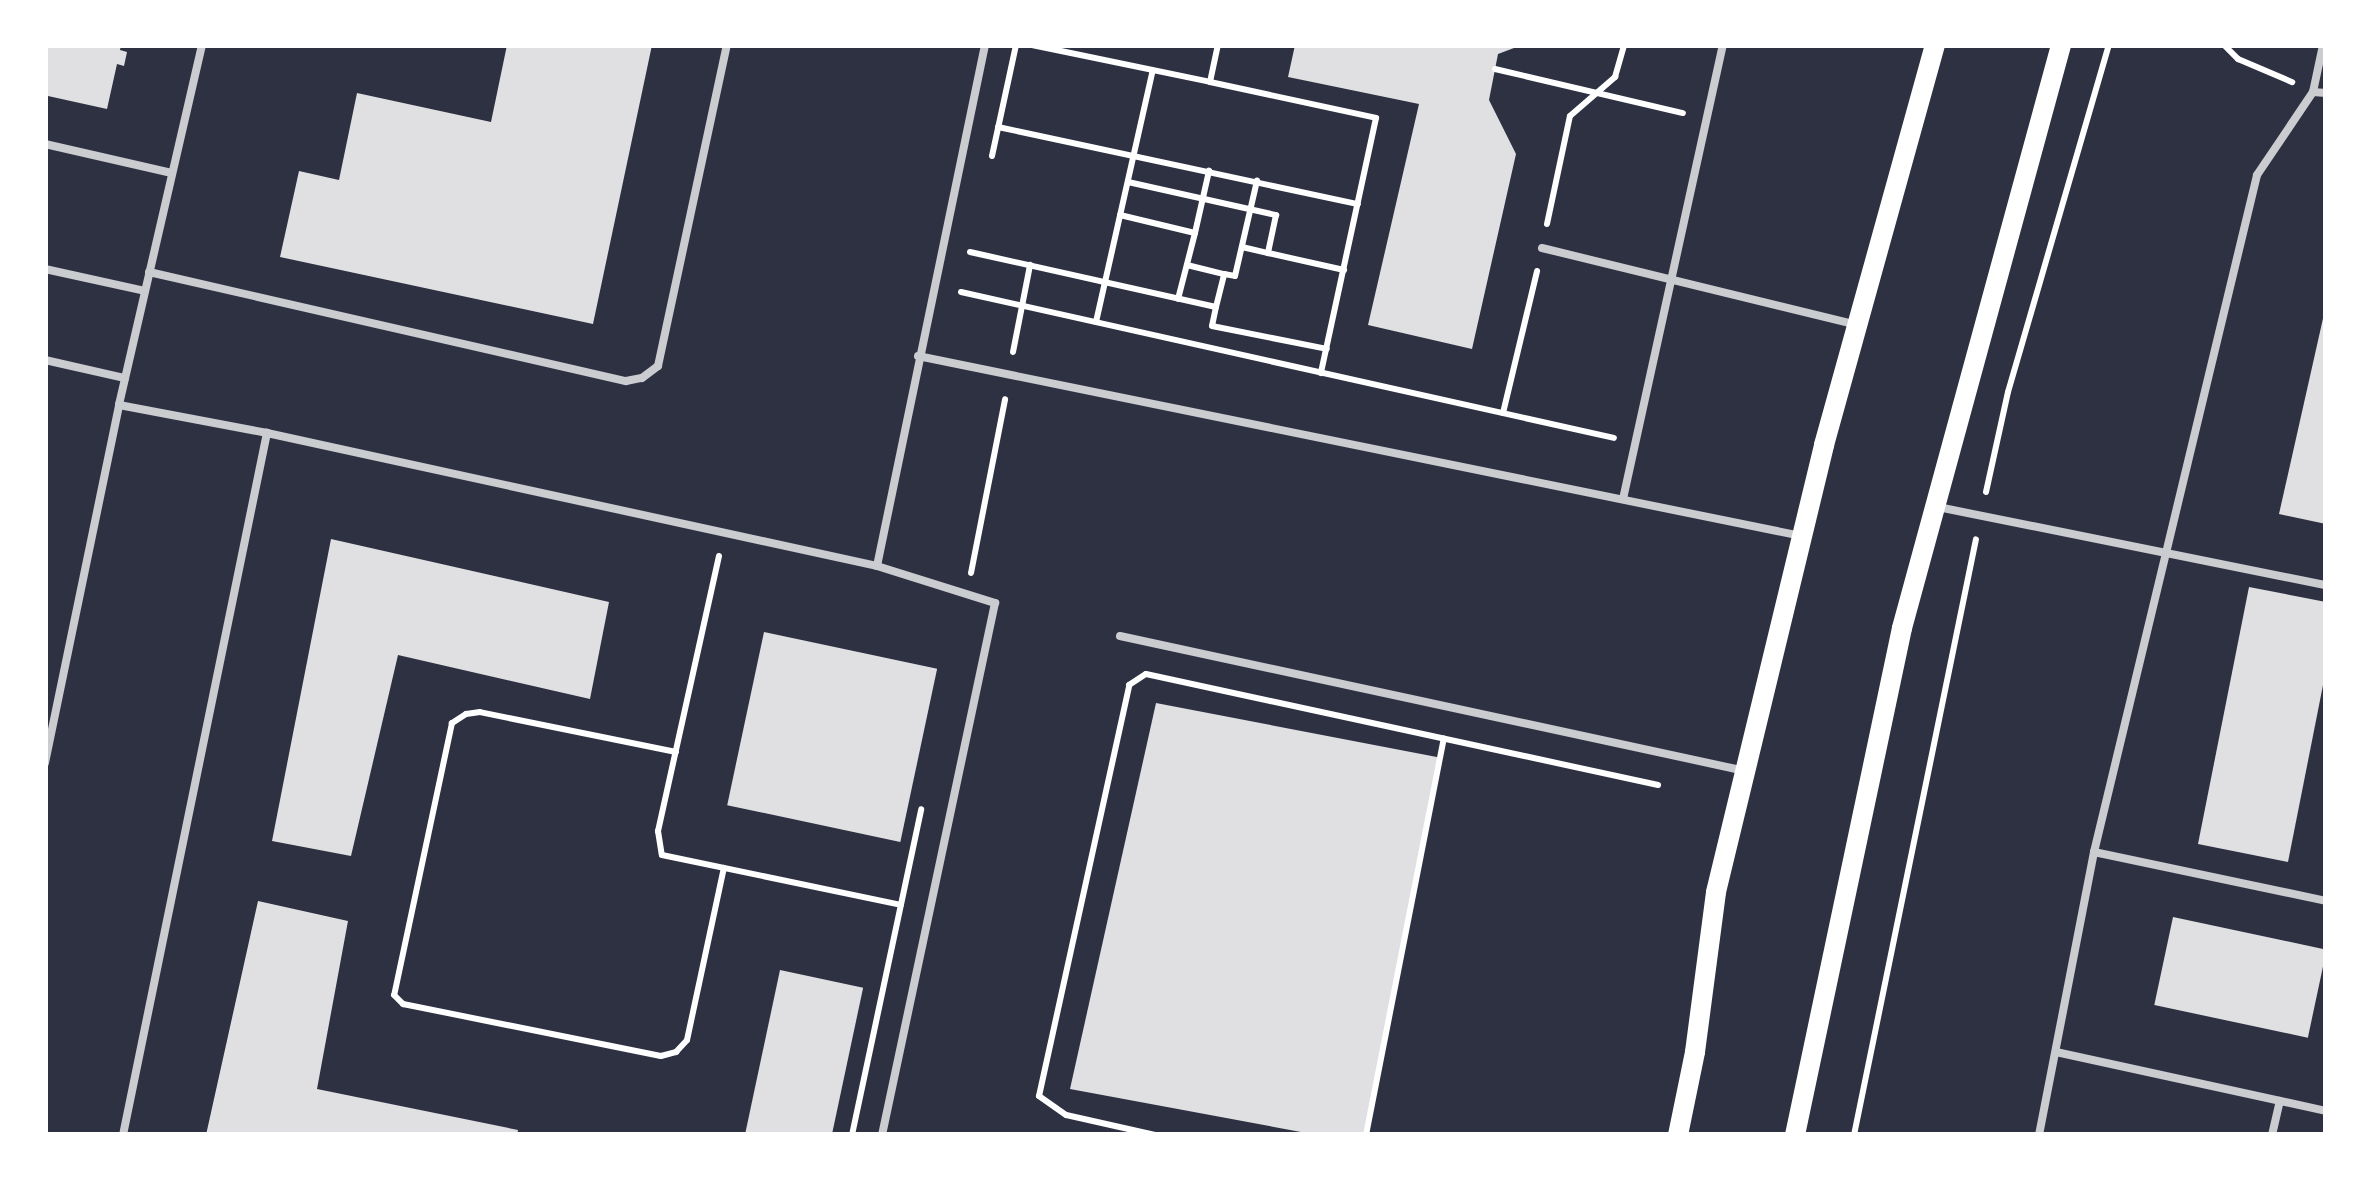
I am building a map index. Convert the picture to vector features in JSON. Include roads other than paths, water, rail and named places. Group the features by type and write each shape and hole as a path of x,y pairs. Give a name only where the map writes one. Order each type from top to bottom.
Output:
{"main road":[{"path":"1678,1135 1695,1052 1716,892 1802,536 1935,45"},
{"path":"1795,1135 1902,628 2061,45"}],"lane":[{"path":"45,763 119,405 202,45"},
{"path":"149,272 626,380 642,378 658,366 727,45"},
{"path":"877,566 986,45"},
{"path":"1623,500 1723,45"},
{"path":"2039,1135 2094,852 2163,551 2257,175 2313,92 2323,45"},
{"path":"2313,92 2326,93"},
{"path":"45,144 172,173"},
{"path":"1542,248 1857,325"},
{"path":"45,269 145,291"},
{"path":"918,356 1802,536"},
{"path":"45,360 126,378"},
{"path":"119,405 267,432 724,536 877,566 996,602 882,1135"},
{"path":"122,1135 267,432"},
{"path":"1935,506 2326,585"},
{"path":"1120,636 1746,770"},
{"path":"2094,852 2326,901"},
{"path":"2056,1052 2326,1111"},
{"path":"2272,1135 2280,1101"}]}
